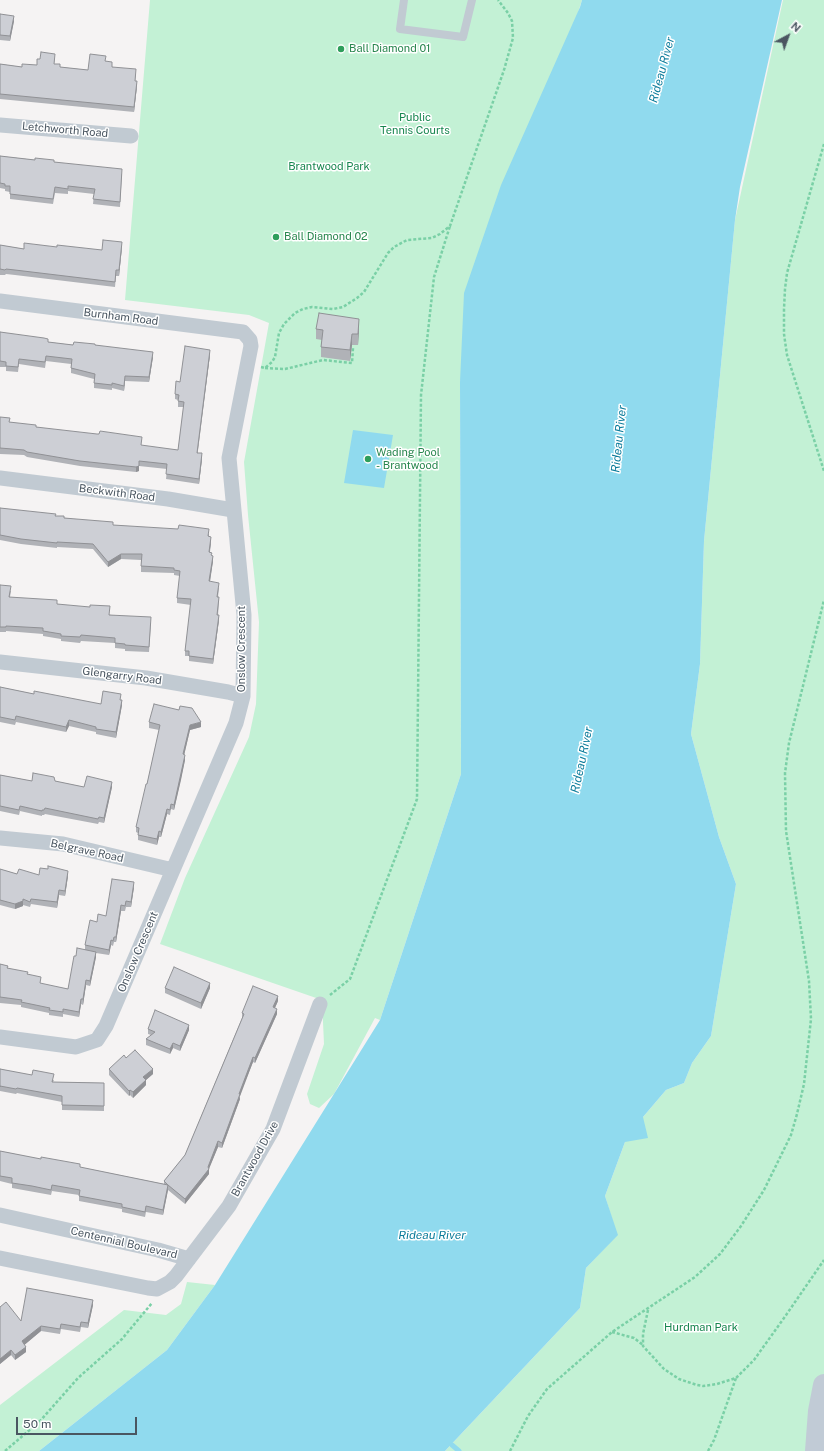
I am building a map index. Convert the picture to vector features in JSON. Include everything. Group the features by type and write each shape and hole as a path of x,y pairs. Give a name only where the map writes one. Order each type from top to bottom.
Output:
{"street":[{"name":"Letchworth Road","path":"0,125 131,136"},
{"name":"Burnham Road","path":"0,301 243,332"},
{"name":"Onslow Crescent","path":"0,1037 76,1047 97,1040 106,1026 236,723 243,696 244,615 229,458 252,346 250,340 243,332"},
{"name":"Beckwith Road","path":"0,478 168,499 233,510"},
{"name":"Glengarry Road","path":"0,662 146,678 243,696"},
{"name":"Belgrave Road","path":"0,838 63,844 173,870"},
{"name":"Brantwood Drive","path":"189,1259 229,1206 273,1129 320,1004"},
{"name":"Centennial Boulevard","path":"0,1215 158,1250 189,1259 176,1276 161,1287"},
{"path":"0,1258 148,1288 157,1289 161,1287"},
{"path":"816,1451 819,1411 824,1386"}],"lane":[{"path":"404,0 400,29 463,37 472,0"}],"path":[{"path":"320,1004 350,979 417,798 421,395 434,277 504,70 513,38 512,21 498,0"},
{"path":"824,144 787,273 784,289 784,334 787,355 824,471"},
{"path":"265,368 275,357 279,333 284,324 294,313 308,308 333,309 343,307 364,292 388,253 394,247 407,240 432,238 450,226"},
{"path":"248,364 265,368 285,369 324,360 352,363 354,348"},
{"path":"510,1451 528,1416 547,1389 612,1332 695,1277 720,1254 741,1226 764,1190 791,1135 804,1084 811,1019 809,980 786,831 785,773 789,743 824,600"},
{"path":"708,1451 714,1440 736,1378 762,1349 824,1260"},
{"path":"5,1451 40,1421 78,1378 122,1338 153,1303 161,1287"},
{"path":"643,1346 643,1334 648,1309"},
{"path":"612,1332 634,1338 668,1372 686,1382 703,1386 717,1384 736,1378"}],"green space":[{"name":"Brantwood Park","path":"150,0 582,0 460,382 461,774 380,1020 375,1018 334,1094 319,1108 310,1104 307,1094 324,1044 322,1000 160,944 185,878 249,737 256,704 259,622 244,462 269,323 249,315 125,300"},
{"name":"Hurdman Park","path":"783,0 824,0 824,1451 445,1451 580,1308 586,1268 617,1235 605,1196 625,1142 643,1117 666,1090 684,1083 692,1063 711,1036 736,884 719,837 691,734 700,664 704,541 735,220"},
{"path":"187,1282 215,1285 167,1350 39,1451 0,1451 0,1405 124,1310 166,1315 181,1304"}],"water":[{"name":"Rideau River","path":"582,0 782,0 740,187 735,220 704,541 700,664 691,734 719,837 736,884 711,1036 692,1063 684,1083 666,1090 643,1117 648,1138 625,1142 605,1196 618,1235 586,1268 580,1308 445,1451 39,1451 167,1350 215,1285 380,1020 461,774 460,382 464,293 501,185"},
{"name":"Wading Pool - Brantwood","path":"353,430 393,435 384,488 344,483"}],"building":[{"path":"0,14 14,16 10,36 0,35"},
{"path":"41,52 55,54 54,64 60,64 60,67 88,70 90,54 106,56 105,61 112,62 112,67 136,69 135,81 137,81 134,107 0,94 0,64 22,67 22,64 37,65 37,59 40,59"},
{"path":"0,156 35,160 35,158 54,160 54,162 122,169 120,202 93,199 95,189 68,186 68,189 55,187 53,199 10,194 10,186 5,186 5,184 0,183"},
{"path":"103,240 122,242 119,270 116,270 115,282 0,269 0,245 24,249 24,243 102,250"},
{"path":"319,313 359,319 358,334 352,334 350,350 321,347 323,330 316,329"},
{"path":"0,332 44,338 48,339 48,342 73,345 74,342 95,344 153,352 149,377 125,376 124,386 112,383 112,385 94,383 95,374 71,368 72,359 46,356 45,362 19,359 18,367 6,366 6,362 0,361"},
{"path":"185,346 210,350 197,453 202,453 199,479 166,474 167,464 139,461 139,466 136,467 80,461 27,452 24,450 0,448 0,417 10,418 9,422 36,425 36,427 97,434 99,434 100,431 142,437 141,445 178,450 184,402 178,401 179,395 175,394 176,381 180,382"},
{"path":"0,508 56,514 55,516 64,516 64,518 113,522 113,525 178,529 179,525 209,529 208,536 211,537 209,552 212,553 211,555 213,556 209,581 219,583 217,615 219,615 213,659 189,656 189,651 185,651 191,599 177,598 180,571 174,570 174,568 141,566 142,554 121,554 108,562 93,544 57,543 0,535"},
{"path":"0,585 11,586 9,597 57,600 57,604 90,607 90,605 110,606 109,615 151,617 149,647 115,643 115,638 81,635 80,637 61,636 61,634 43,631 43,628 0,627"},
{"path":"0,687 34,694 34,691 101,704 103,691 121,694 120,700 122,700 116,732 96,729 96,727 69,720 66,727 16,716 15,720 0,717"},
{"path":"154,704 179,710 180,706 192,708 201,722 190,725 174,805 171,804 170,810 167,809 161,832 159,831 157,839 138,835 139,828 136,827 160,725 149,722"},
{"path":"33,773 54,777 55,781 84,787 87,776 112,782 104,818 99,817 98,819 45,808 42,811 20,806 19,810 0,806 0,775 32,781"},
{"path":"48,866 68,871 65,891 59,890 57,902 31,899 30,902 23,899 23,901 15,904 0,900 0,869 17,874 19,869 39,875 40,868 48,869"},
{"path":"112,879 134,882 131,902 126,901 125,906 121,905 116,937 114,937 113,941 111,940 109,950 85,945 90,920 97,922 98,914 106,916"},
{"path":"77,948 96,952 90,981 86,980 79,1012 63,1009 63,1012 49,1010 50,1008 21,1002 22,1000 0,997 0,964 8,966 7,968 28,972 27,974 41,977 40,983 68,989 74,956 76,956"},
{"path":"174,967 210,983 201,1003 165,988"},
{"path":"253,986 278,996 273,1007 277,1009 255,1058 253,1057 222,1143 218,1141 208,1167 209,1169 185,1199 164,1181 185,1155 244,1014 242,1013"},
{"path":"155,1010 189,1025 180,1046 173,1043 170,1049 146,1039 155,1032 148,1029"},
{"path":"135,1050 153,1069 143,1077 146,1080 133,1092 130,1090 129,1091 109,1069 124,1055 126,1058"},
{"path":"0,1069 32,1075 33,1070 54,1074 52,1082 104,1083 104,1106 62,1105 62,1096 0,1086"},
{"path":"0,1151 41,1159 41,1157 80,1164 80,1167 168,1185 163,1210 146,1206 145,1212 122,1207 122,1204 79,1196 80,1190 52,1185 51,1190 12,1183 12,1178 0,1176"},
{"path":"27,1288 93,1300 88,1323 81,1322 80,1327 61,1324 60,1329 41,1326 22,1341 26,1347 15,1355 11,1350 0,1359 0,1307 6,1302 21,1321"}],"waterway":[{"path":"452,1445 459,1451"}],"place":[{"name":"Ball Diamond 01","path":"341,49"},
{"name":"Ball Diamond 02","path":"276,237"},
{"name":"Wading Pool - Brantwood","path":"368,459"}],"park label":[{"name":"Public Tennis Courts","path":"415,124"}]}
